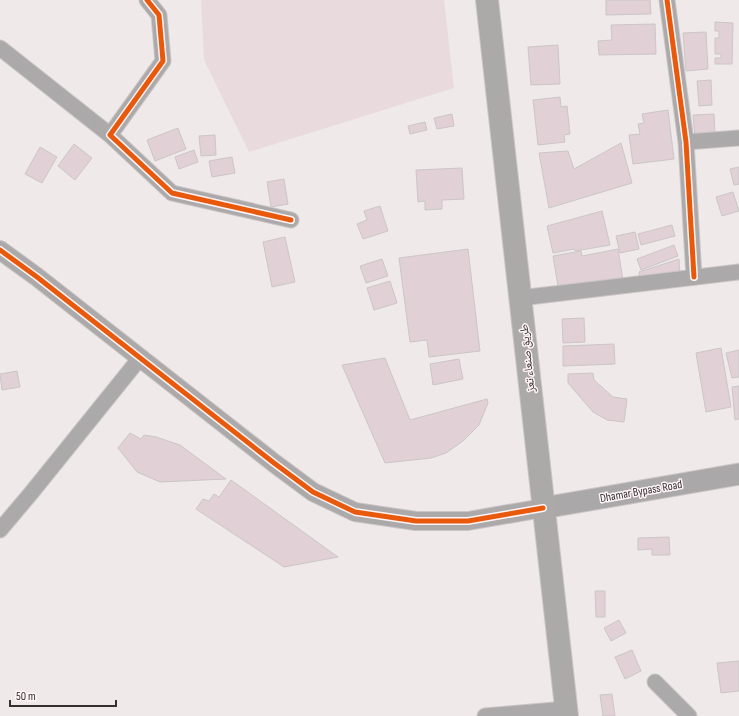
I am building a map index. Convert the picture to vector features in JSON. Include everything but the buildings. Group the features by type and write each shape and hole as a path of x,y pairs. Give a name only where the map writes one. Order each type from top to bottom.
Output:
{"highway":[{"name":"طريق صنعاء تعز","path":"487,0 566,712"}],"main road":[{"name":"Dhamar Bypass Road","path":"543,508 739,474"}],"street":[{"path":"110,135 163,61 159,16 148,0"},
{"path":"667,0 686,142 694,277"},
{"path":"0,48 110,135 172,193 291,220"},
{"path":"686,142 739,138"},
{"path":"0,250 313,492 355,512 416,521 468,521 543,508"},
{"path":"520,298 739,272"},
{"path":"0,530 140,358"},
{"path":"655,682 689,716"},
{"path":"485,716 566,712"}],"shaded area":[{"path":"201,0 444,0 454,88 249,152 204,60"}],"cycle path":[{"path":"147,0 159,15 163,61 110,135 172,193 291,220"},
{"path":"667,0 686,142 694,277"},
{"path":"0,250 37,277 313,492 355,512 416,521 468,521 543,508"}]}
